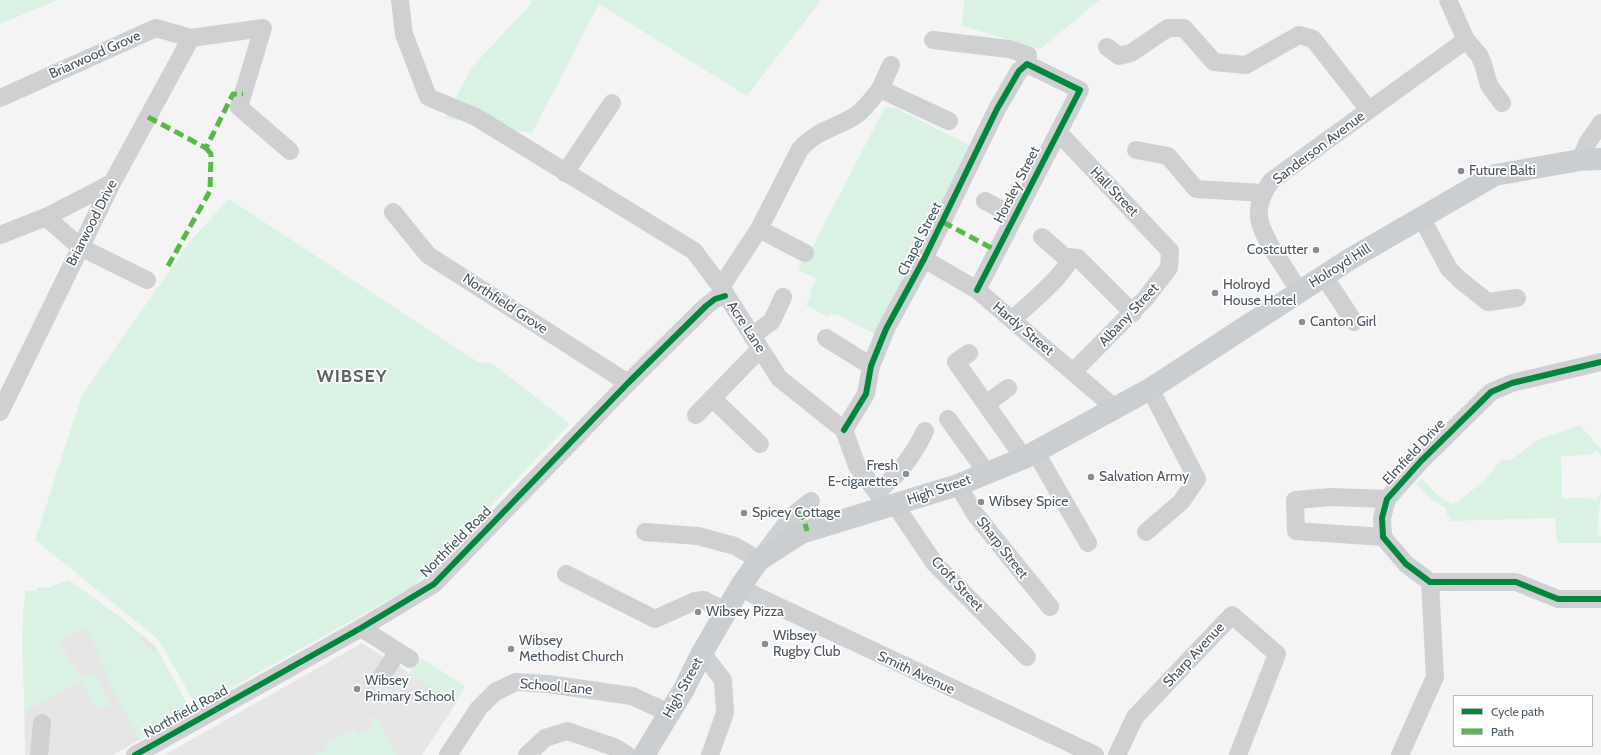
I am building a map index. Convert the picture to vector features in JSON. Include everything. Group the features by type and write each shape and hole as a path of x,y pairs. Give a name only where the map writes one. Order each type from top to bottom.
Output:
{"main road":[{"name":"Holroyd Hill","path":"1116,409 1150,389 1299,291 1421,217 1494,175 1591,159"},
{"name":"High Street","path":"644,755 684,689 702,653 742,584 759,560 800,534 887,501 958,485 1030,455 1116,409"}],"street":[{"name":"Acre Lane","path":"400,0 404,34 428,97 476,117 694,251 723,291 779,378 844,430"},
{"path":"1448,0 1466,40 1479,55 1489,85 1502,103"},
{"name":"Briarwood Grove","path":"0,98 156,28 191,38"},
{"path":"191,38 263,28 239,107 290,151"},
{"path":"1106,47 1119,56 1131,53 1168,28 1184,28 1214,62 1246,65 1299,35 1313,39 1369,110"},
{"name":"Briarwood Drive","path":"0,412 112,183 191,38"},
{"path":"933,40 1009,49 1028,55 1028,64"},
{"name":"Sanderson Avenue","path":"1299,291 1261,229 1258,208 1263,193 1271,181 1466,40"},
{"name":"Horsley Street","path":"976,290 1080,90 1028,64"},
{"name":"Chapel Street","path":"844,430 866,394 871,366 886,329 924,259 998,109 1019,71 1028,64"},
{"path":"723,291 759,229 800,149 810,138 854,116 867,107 880,89 891,65"},
{"path":"880,89 949,121"},
{"path":"565,173 612,103"},
{"path":"1591,159 1588,142 1601,123"},
{"name":"Hall Street","path":"1058,132 1170,251"},
{"path":"1136,150 1168,156 1196,189 1263,193"},
{"path":"0,235 46,217 112,183"},
{"name":"Horsley Street","path":"985,201 1014,216"},
{"name":"Northfield Grove","path":"393,212 428,255 628,383"},
{"path":"46,217 80,247 147,280"},
{"path":"1421,217 1449,269 1460,280 1488,302 1517,298"},
{"path":"759,229 806,253"},
{"path":"1042,237 1065,256 1078,258 1133,313"},
{"name":"Albany Street","path":"1073,372 1133,313 1169,268 1170,251"},
{"path":"1012,320 1058,277 1069,263 1070,257"},
{"name":"Hardy Street","path":"924,259 976,290 1116,409"},
{"path":"1324,276 1354,322"},
{"name":"Northfield Road","path":"135,755 361,628 434,584 628,383 723,291"},
{"path":"696,415 712,398 772,321 783,297"},
{"path":"826,338 871,366"},
{"path":"963,357 986,404 1030,455 1088,543"},
{"name":"Elmfield Drive","path":"1383,537 1382,518 1387,499 1426,456 1491,392 1512,383 1601,362"},
{"path":"986,404 1008,388"},
{"path":"1146,532 1181,502 1197,479 1150,389"},
{"path":"712,398 760,444"},
{"path":"948,419 987,473"},
{"path":"844,430 857,466 887,501"},
{"path":"887,501 892,481 919,445 926,430"},
{"name":"Sharp Street","path":"958,485 975,514 1050,608"},
{"path":"1387,499 1331,497 1295,500 1296,531 1383,537 1406,564 1430,582 1516,582 1558,599 1601,599"},
{"name":"High Street","path":"759,560 792,516 811,501"},
{"name":"Croft Street","path":"887,501 935,564 1026,657"},
{"path":"645,532 698,536 735,546 759,560"},
{"path":"566,574 655,619 704,600 726,612"},
{"path":"1400,755 1435,677 1430,582"},
{"name":"Smith Avenue","path":"742,584 752,594 1084,753"},
{"name":"Sharp Avenue","path":"1117,755 1136,717 1232,615 1277,654 1238,755"},
{"path":"361,628 404,655 382,676"},
{"path":"702,653 723,680 725,713 710,755"},
{"name":"School Lane","path":"448,755 479,708 495,692 516,682 548,684 632,696 669,713"},
{"path":"39,755 42,723"},
{"path":"527,755 545,738 567,731 614,747 627,755"}],"shaded area":[{"path":"69,580 121,618 155,646 191,711 112,755 25,755 23,614 26,591 38,591 37,588 45,587 46,589"},
{"name":"Wibsey Primary School","path":"362,643 456,703 422,755 164,755"}],"green space":[{"path":"0,0 58,0 0,24"},
{"path":"530,0 821,0 747,96 599,4 532,133 445,118 472,67 531,4"},
{"path":"964,0 1100,0 1040,49 962,26"},
{"path":"885,107 895,108 971,146 876,334 836,314 834,316 830,313 828,317 806,305 816,279 798,270 809,249 811,250"},
{"path":"229,199 478,362 493,364 570,424 413,586 197,707 158,639 35,540 82,395 192,239"},
{"path":"1580,425 1601,449 1601,456 1596,451 1589,455 1561,456 1562,498 1590,498 1595,501 1601,493 1597,534 1601,536 1601,543 1557,543 1555,518 1450,521 1450,518 1447,517 1446,508 1431,499 1416,484 1422,478 1435,493 1453,505 1484,481 1502,459 1507,461 1511,460 1538,440"},
{"path":"69,580 143,636 138,638 152,652 157,649 191,711 139,739 106,677 109,675 100,660 102,658 84,627 59,641 81,679 95,672 110,705 98,710 82,680 40,704 25,710 23,620 26,591 38,591 37,588 45,587 46,589"},
{"path":"423,659 465,686 456,703 409,674 418,660"},
{"path":"375,716 397,755 316,755 328,748 326,744 354,729 358,734 373,726 369,720"}],"marked path":[{"path":"148,117 206,148 233,94 243,94"},
{"path":"168,266 210,191 211,154 206,148"},
{"path":"943,222 997,251"},
{"path":"797,512 804,519 807,531"}],"cycle path":[{"path":"844,430 866,394 871,366 886,329 924,259 997,109 1019,71 1027,64 1080,90 977,290"},
{"path":"135,755 361,628 434,584 628,383 706,306 715,299 725,296"},
{"path":"1601,362 1512,383 1491,392 1421,461 1387,499 1382,518 1383,537 1406,564 1430,582 1516,582 1558,599 1601,599"}],"place":[{"name":"Future Balti","path":"1461,171"},
{"name":"Costcutter","path":"1316,250"},
{"name":"Holroyd House Hotel","path":"1215,293"},
{"name":"Canton Girl","path":"1302,322"},
{"name":"Fresh E-cigarettes","path":"906,474"},
{"name":"Salvation Army","path":"1091,477"},
{"name":"Wibsey Spice","path":"981,502"},
{"name":"Spicey Cottage","path":"744,513"},
{"name":"Wibsey Pizza","path":"698,612"},
{"name":"Wibsey Rugby Club","path":"765,644"},
{"name":"Wibsey Methodist Church","path":"511,649"},
{"name":"Wibsey Primary School","path":"357,689"}],"district":[{"name":"WIBSEY","path":"352,377"}]}
